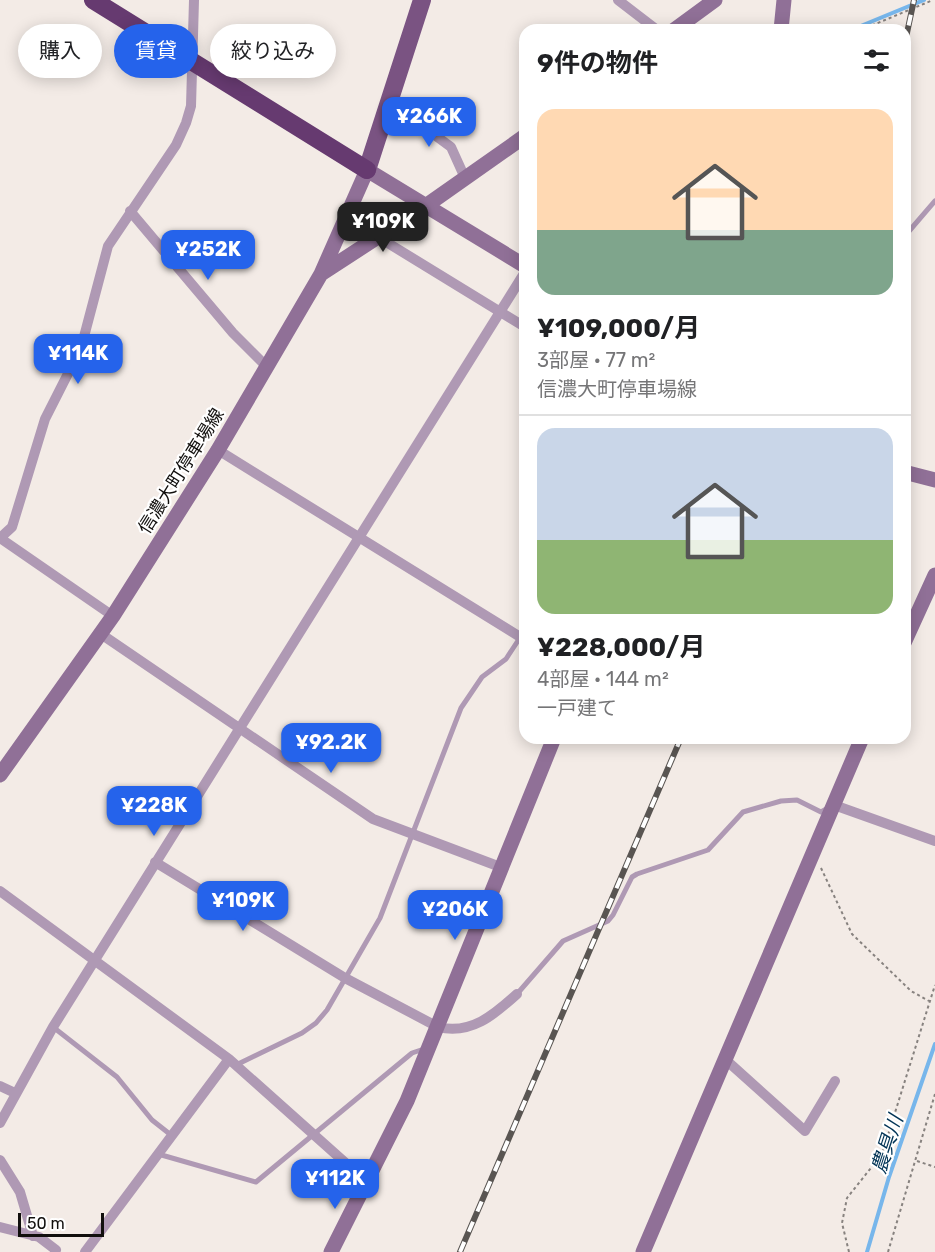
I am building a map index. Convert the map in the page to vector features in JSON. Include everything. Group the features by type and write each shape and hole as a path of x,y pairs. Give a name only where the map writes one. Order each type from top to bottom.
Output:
{"highway":[{"path":"93,0 133,24"},
{"path":"198,63 367,170"}],"main road":[{"path":"367,170 422,0"}],"street":[{"path":"193,24 194,0"},
{"path":"618,0 649,24"},
{"path":"682,24 715,0"},
{"path":"782,24 784,0"},
{"path":"113,616 0,538 12,527 45,419 81,348 108,246 176,145 191,106 192,78"},
{"path":"402,111 451,147 465,178"},
{"path":"321,274 427,205 519,140"},
{"path":"367,170 519,262"},
{"name":"信濃大町停車場線","path":"0,775 113,616 268,368 321,274 367,170"},
{"path":"130,211 232,333 268,368"},
{"path":"378,237 519,324"},
{"path":"0,1124 52,1027 240,731 519,281"},
{"path":"218,450 519,634"},
{"path":"911,474 935,480"},
{"path":"911,628 935,575"},
{"path":"101,634 240,731 373,819 412,836 503,868"},
{"path":"331,1252 368,1183 430,1047 553,744"},
{"path":"643,1252 859,744"},
{"path":"834,805 935,841"},
{"path":"155,862 345,978 438,1028 452,1031 465,1029 498,1011 517,994"},
{"path":"0,891 232,1063 368,1183"},
{"path":"726,1060 805,1131 835,1081"},
{"path":"85,1252 156,1153 232,1063"},
{"path":"0,1086 15,1093"},
{"path":"0,1160 20,1192 33,1236"},
{"path":"0,1227 39,1237 56,1250 55,1252"}],"lane":[{"path":"911,229 935,201"},
{"path":"232,1063 302,1033 316,1023 380,918 461,708 482,677 506,659 519,641"},
{"path":"517,994 563,941 608,921 632,877 708,850 743,812 781,801 797,800 821,812 834,805"},
{"path":"52,1027 117,1077 152,1120 171,1135"},
{"path":"156,1153 256,1182 412,1053 430,1047"}],"path":[{"path":"874,24 933,0"},
{"path":"811,856 825,874 852,933 911,991 930,1001"},
{"path":"849,1252 842,1224 847,1198 882,1154 935,985"},
{"path":"888,1252 917,1161 935,1094"},
{"path":"917,1161 935,1167"}],"waterway":[{"path":"866,24 924,0"},
{"name":"農具川","path":"867,1252 889,1177 935,1044"}],"railway":[{"path":"909,24 914,0"},
{"path":"460,1252 678,744"}]}
